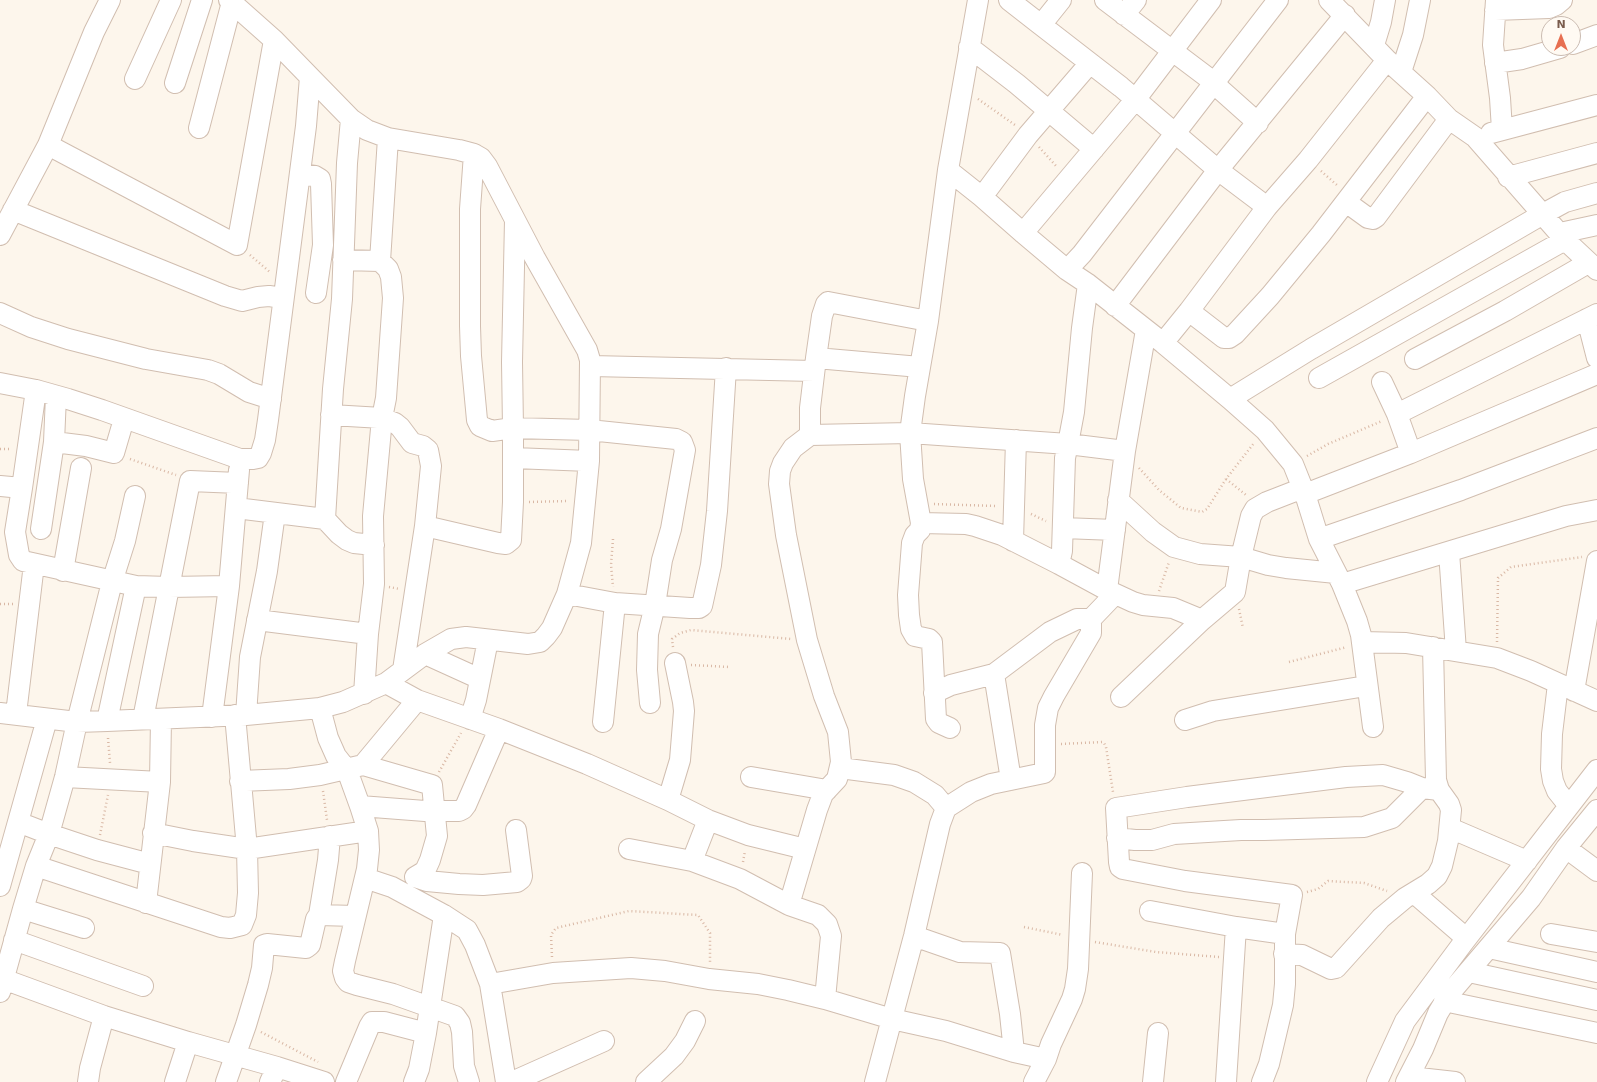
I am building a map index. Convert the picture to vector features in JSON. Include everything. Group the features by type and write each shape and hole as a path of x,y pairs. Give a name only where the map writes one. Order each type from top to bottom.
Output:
{"street":[{"path":"0,235 48,145 94,32 110,0"},
{"path":"135,79 171,0"},
{"path":"175,83 202,0"},
{"path":"950,728 939,723 936,719 932,642 929,639 915,636 911,629 908,615 912,543 913,538 920,530 921,523 913,479 910,433 928,321 948,170 978,0"},
{"path":"1009,0 1175,132 1218,170 1267,207"},
{"path":"1041,25 1061,0"},
{"path":"1105,0 1130,7 1173,50 1215,83 1258,123"},
{"path":"1023,233 1135,100 1212,0"},
{"path":"1067,270 1082,254 1278,0"},
{"path":"1329,0 1449,119 1475,137 1508,177 1543,214 1562,237 1591,261 1505,311 1415,359"},
{"path":"1374,46 1381,22 1385,0"},
{"path":"1163,343 1189,311 1267,207 1394,66 1413,36 1420,0"},
{"path":"1502,130 1500,98 1493,45 1495,5 1549,8 1562,0"},
{"path":"34,564 8,714 77,722 241,715 320,708 343,702 386,683 444,642 466,637 528,644 540,642 552,628 567,594 581,543 589,461 591,366 587,350 481,158 474,154 459,150 388,138 367,130 351,119 274,40 230,1 199,128"},
{"path":"1115,306 1218,170 1345,15"},
{"path":"1581,41 1597,35"},
{"path":"48,145 237,245 274,40"},
{"path":"969,47 1094,149"},
{"path":"1495,63 1522,59 1541,54"},
{"path":"982,197 1028,135 1090,63"},
{"path":"0,383 36,390 102,410 240,459 258,458 265,440 271,398 300,174 310,77"},
{"path":"1189,311 1224,338 1231,337 1270,296 1348,200 1427,96"},
{"path":"1475,137 1597,105"},
{"path":"325,519 342,299 351,119"},
{"path":"1348,200 1368,218 1376,218 1449,119"},
{"path":"380,261 388,138"},
{"path":"1508,177 1597,153"},
{"path":"474,154 470,209 470,319 471,356 477,420 480,426 492,431 513,428 590,430 676,439 682,442 684,446 684,458 672,522 662,560 655,605 646,646 650,703"},
{"path":"948,170 982,197 1067,270 1088,284 1163,343 1230,399 1265,430 1293,464 1304,491 1319,539 1339,579 1357,621 1362,642 1372,727"},
{"path":"300,174 315,176 320,179 322,184 323,245 316,293"},
{"path":"1230,399 1312,349 1543,214 1565,202 1597,193"},
{"path":"13,210 225,296 242,301 284,292 316,293 342,299"},
{"path":"425,526 506,544 510,542 512,538 514,458 512,362 515,220"},
{"path":"1319,378 1562,237 1597,225"},
{"path":"344,260 380,261 388,268 392,298 386,398 382,418 373,516 374,584 368,634 364,694"},
{"path":"1060,564 1062,556 1065,458 1074,412 1088,284"},
{"path":"810,435 810,408 815,364 822,316 828,302 928,321"},
{"path":"0,313 31,327 68,339 146,359 208,370 219,374 249,392 271,398"},
{"path":"1397,414 1592,317 1597,358"},
{"path":"875,1082 914,936 940,824 946,808 971,792 991,784 1044,773 1046,771 1045,725 1048,708 1090,633 1091,619 1111,592 1115,530 1124,451 1146,330"},
{"path":"591,366 726,368 815,364 920,367"},
{"path":"567,594 615,603 699,608 703,605 711,565 717,511 726,368"},
{"path":"1121,697 1202,620 1235,592 1241,557 1253,513 1259,506 1279,496 1304,491 1411,453 1597,374"},
{"path":"1382,382 1397,414 1411,453"},
{"path":"36,390 15,532 19,555 23,561 112,582 136,586 229,586"},
{"path":"41,529 54,442 56,396"},
{"path":"332,416 382,418 400,427 412,443 423,446 428,450 431,466 425,526 403,670"},
{"path":"54,442 86,446 114,453 124,419"},
{"path":"789,906 817,810 821,799 837,779 841,755 838,732 824,696 807,640 786,534 779,484 780,471 783,463 793,448 810,435 910,433 1068,444 1124,451"},
{"path":"1319,539 1461,490 1597,438"},
{"path":"1013,541 1016,440"},
{"path":"514,458 589,461"},
{"path":"212,716 229,586 240,459"},
{"path":"63,570 81,468"},
{"path":"146,903 160,782 152,719 169,587 190,481 238,483"},
{"path":"0,486 22,488"},
{"path":"135,496 77,722 65,777 49,834 36,866 1,986 236,1055 274,1074 323,1073"},
{"path":"1118,500 1153,532 1174,547 1200,554 1241,557 1268,565 1339,579 1449,552 1566,516 1597,510"},
{"path":"236,508 325,519 347,540 354,543 374,545"},
{"path":"36,866 221,927 230,928 242,925 246,915 248,893 247,849 240,781 241,715 250,657 267,571 275,513"},
{"path":"921,523 968,524 1013,541 1067,567 1132,602 1154,607 1173,608 1202,620"},
{"path":"1063,528 1115,530"},
{"path":"1449,552 1456,651"},
{"path":"1569,806 1557,792 1553,781 1551,769 1552,734 1566,688 1593,559"},
{"path":"107,721 136,586"},
{"path":"603,722 615,603"},
{"path":"934,693 951,685 994,674 1050,632 1077,619 1091,619"},
{"path":"257,620 368,634"},
{"path":"470,719 476,700 488,640"},
{"path":"1362,642 1388,642 1433,647 1497,658 1531,671 1597,701"},
{"path":"1117,838 1152,840 1174,834 1241,830 1364,827 1392,818 1431,789 1436,780 1433,647"},
{"path":"425,654 480,679"},
{"path":"668,800 680,760 684,711 675,663"},
{"path":"994,674 1011,780"},
{"path":"386,683 417,700 499,729 588,764 668,800 708,820 748,835 806,849"},
{"path":"1185,720 1213,711 1366,686"},
{"path":"240,781 289,779 320,775 355,767 417,700"},
{"path":"320,708 328,738 336,756 355,767 432,785 436,811 437,836 430,860 425,871 392,887"},
{"path":"0,886 47,719"},
{"path":"360,806 459,811 464,808 499,729"},
{"path":"355,767 360,806 368,831 370,850 365,878 343,971 345,978 348,982 357,985 393,994 454,1014 458,1019 462,1032 464,1066 469,1082"},
{"path":"840,768 894,776 914,782 935,795 946,808"},
{"path":"1377,1082 1405,1021 1466,938 1597,770"},
{"path":"1262,1082 1271,1057 1283,1005 1285,984 1284,954 1285,934 1292,896 1235,889 1122,869 1118,862 1116,808 1187,797 1346,777 1383,775 1431,789 1449,804 1451,810 1450,828 1446,855 1437,876 1381,918 1336,968 1331,969 1302,955 1284,954"},
{"path":"65,777 160,782"},
{"path":"751,777 827,790"},
{"path":"1455,1082 1408,1079 1444,1001 1531,898 1566,848 1597,810"},
{"path":"692,861 708,820"},
{"path":"18,822 97,850 150,864"},
{"path":"1450,828 1527,861"},
{"path":"414,877 427,881 483,885 517,882 522,876 516,830"},
{"path":"153,833 247,849 368,831"},
{"path":"226,1082 246,1025 260,975 264,945 267,944 308,948 310,945 316,919 319,914 328,860 330,836"},
{"path":"1566,848 1597,871"},
{"path":"629,849 692,861 740,879 789,906 818,915 828,924 831,936 825,998"},
{"path":"1034,1082 1046,1059 1075,989 1078,969 1082,873"},
{"path":"365,878 392,887 444,914 467,930 475,945 490,984 506,1082"},
{"path":"1409,896 1466,938"},
{"path":"23,909 84,928"},
{"path":"1150,911 1236,927 1285,934"},
{"path":"319,914 356,916"},
{"path":"414,1082 419,1069 426,1033 444,914"},
{"path":"1226,1082 1236,927"},
{"path":"1551,934 1597,942"},
{"path":"914,936 960,952 1000,953 1010,1014 1014,1052"},
{"path":"14,940 143,986"},
{"path":"1489,948 1597,972"},
{"path":"490,984 553,973 631,968 664,971 709,979 758,984 825,998 892,1018 946,1031 1014,1052 1046,1059"},
{"path":"1469,972 1597,1000"},
{"path":"1444,1001 1597,1034"},
{"path":"88,1082 90,1068 104,1016"},
{"path":"646,1082 674,1056 685,1041 695,1021"},
{"path":"346,1082 372,1022 384,1022 426,1033"},
{"path":"1153,1082 1158,1033"},
{"path":"512,1082 604,1041"},
{"path":"175,1082 188,1042"}],"path":[{"path":"962,90 1028,135 1068,180"},
{"path":"1308,160 1348,200"},
{"path":"237,245 284,292"},
{"path":"1293,464 1328,444 1397,414"},
{"path":"1124,451 1159,490 1181,508 1202,512 1207,509 1247,450 1265,430"},
{"path":"114,453 190,481"},
{"path":"1226,479 1259,506"},
{"path":"513,502 585,501"},
{"path":"918,503 1015,506 1063,528"},
{"path":"613,539 611,565 615,603"},
{"path":"1154,607 1174,547"},
{"path":"1497,658 1498,578 1511,567 1593,559"},
{"path":"374,584 416,592"},
{"path":"730,667 675,663 672,640 680,633 691,630 807,640"},
{"path":"1289,662 1362,642"},
{"path":"432,785 470,719"},
{"path":"97,850 112,780 107,721"},
{"path":"1045,745 1104,743 1106,747 1116,808"},
{"path":"320,775 330,836"},
{"path":"740,879 748,835"},
{"path":"1292,896 1318,890 1328,881 1364,883 1409,896"},
{"path":"553,973 551,935 556,928 629,911 698,915 710,933 709,979"},
{"path":"1024,927 1079,939 1156,952 1234,958"},
{"path":"246,1025 323,1073"}]}
